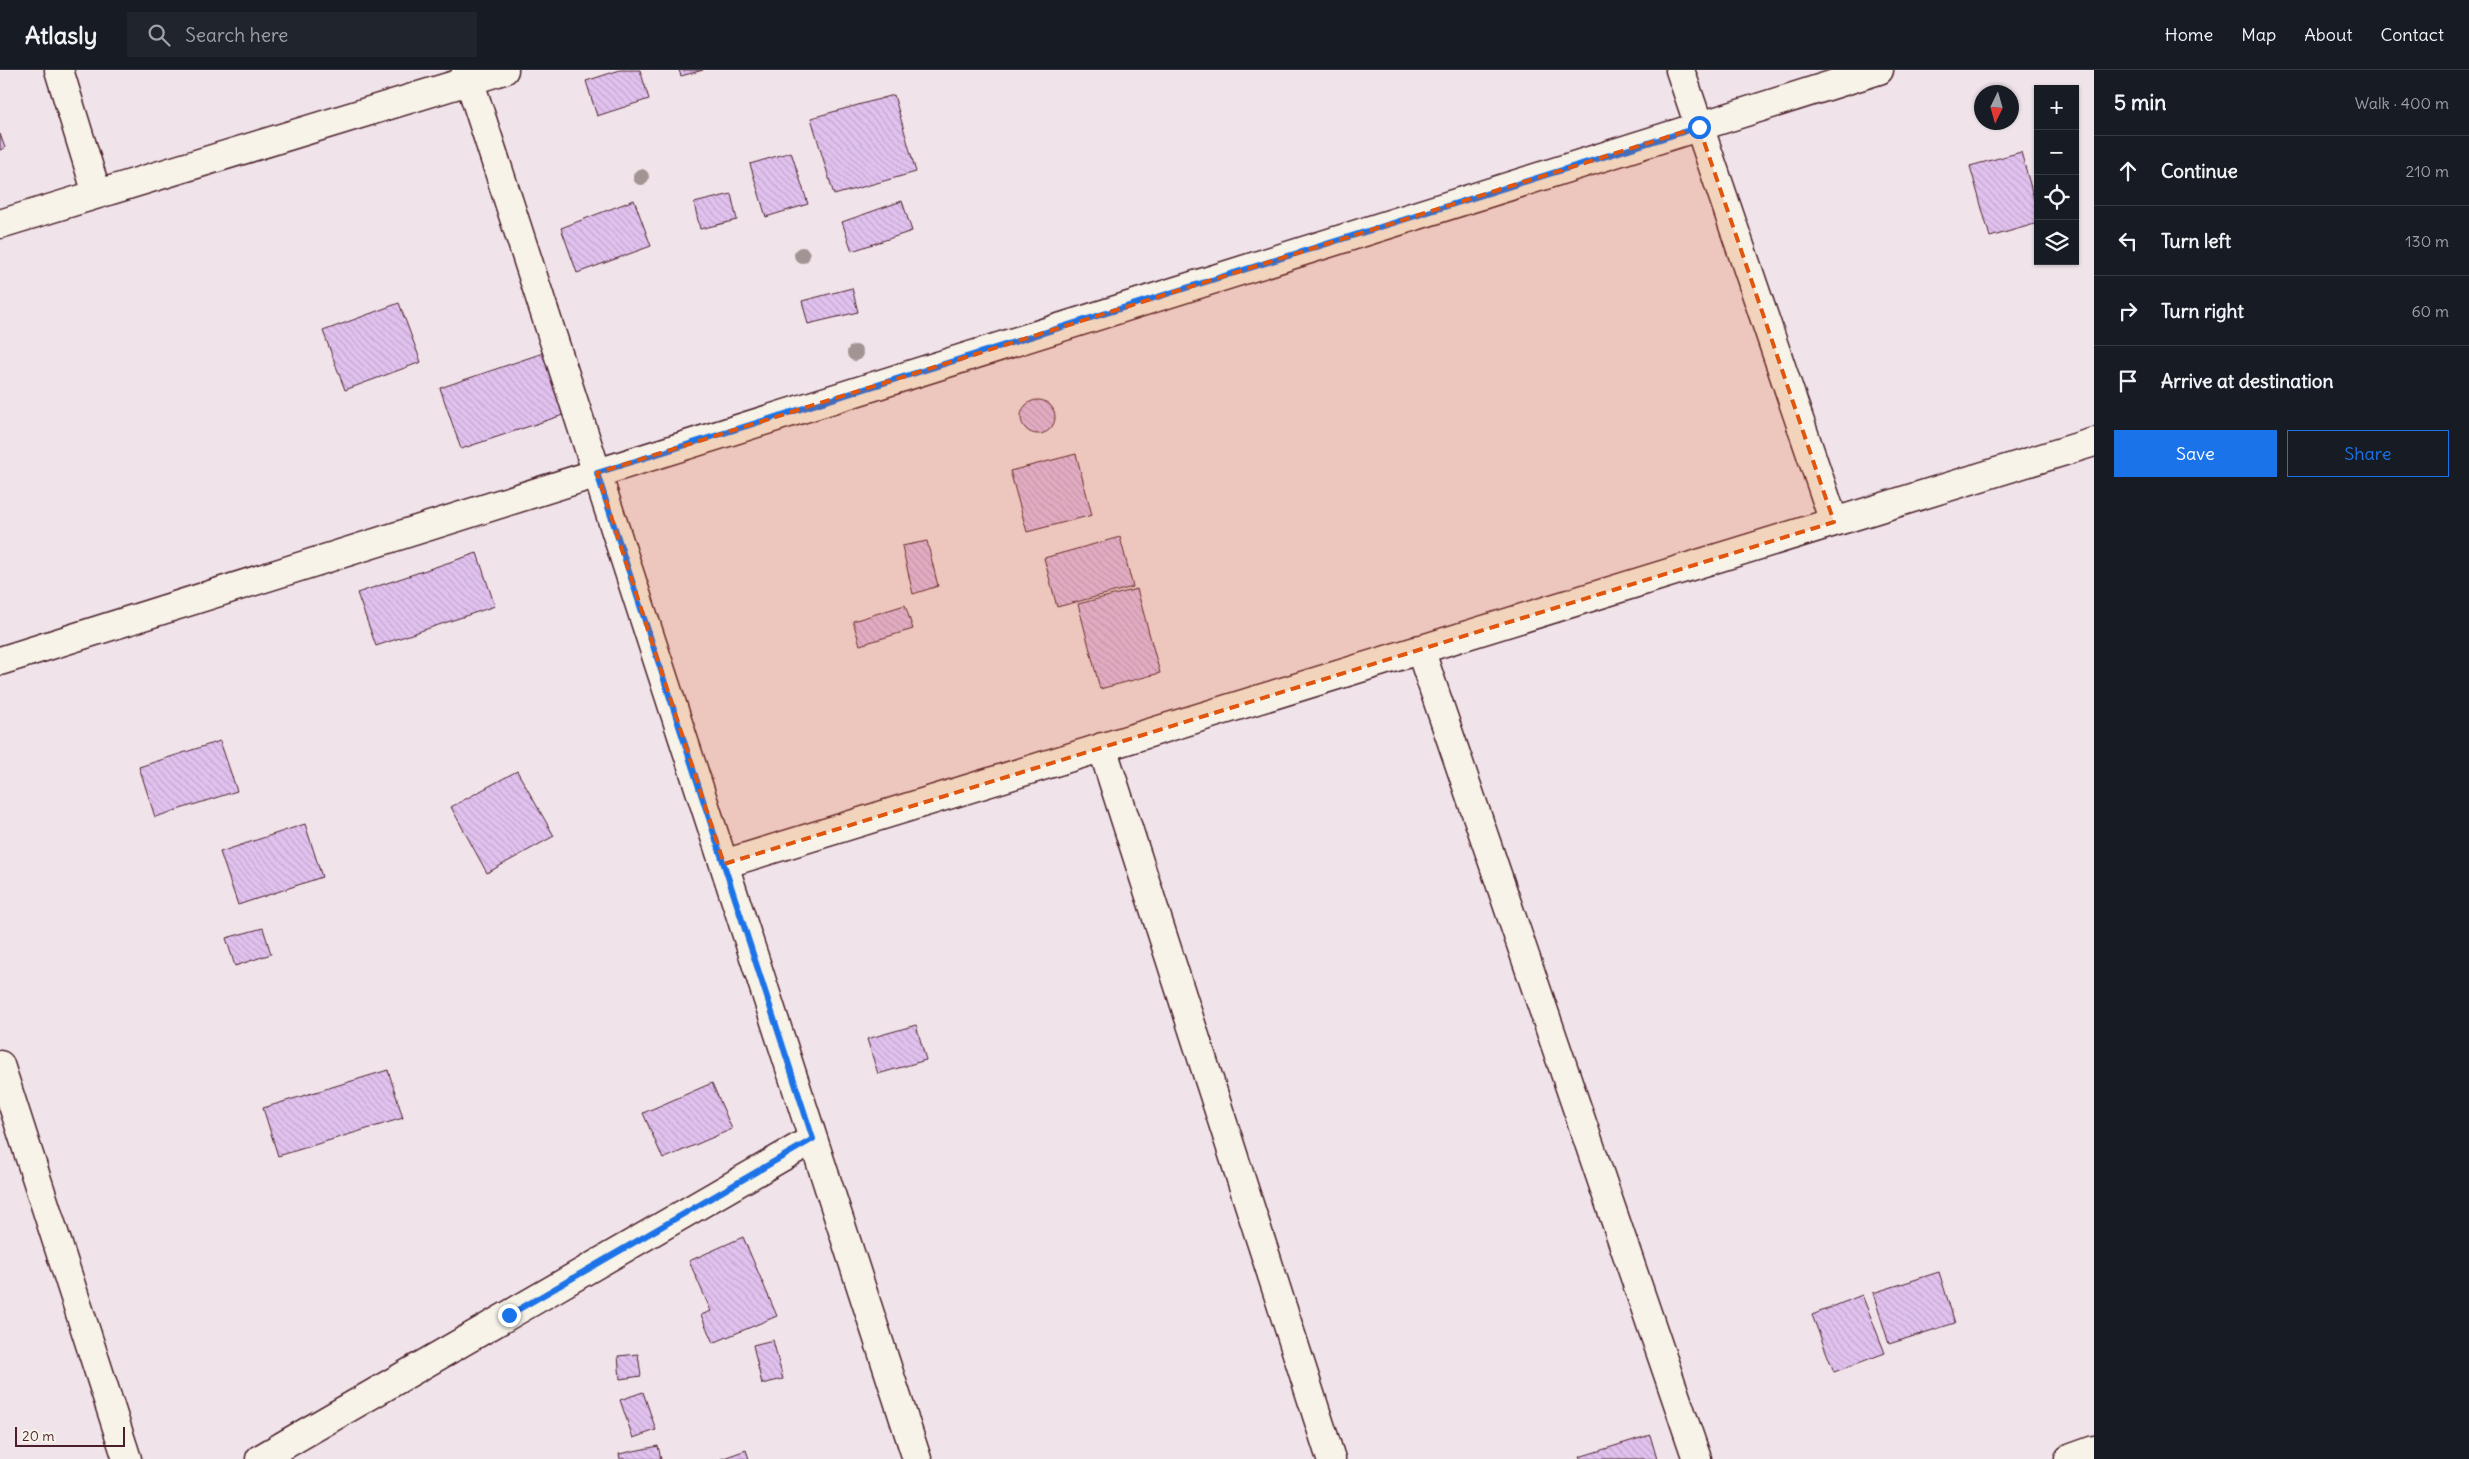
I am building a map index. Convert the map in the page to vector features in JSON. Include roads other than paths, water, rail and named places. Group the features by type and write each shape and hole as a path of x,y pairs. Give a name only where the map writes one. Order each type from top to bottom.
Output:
{"street":[{"path":"59,70 97,194"},
{"path":"0,224 468,75 504,70"},
{"path":"1680,70 1834,522"},
{"path":"0,661 1879,70"},
{"path":"468,75 918,1459"},
{"path":"724,864 2094,442"},
{"path":"1420,649 1698,1459"},
{"path":"1102,747 1331,1459"},
{"path":"0,1065 128,1459"},
{"path":"260,1459 813,1139"},
{"path":"2069,1459 2094,1450"}]}
